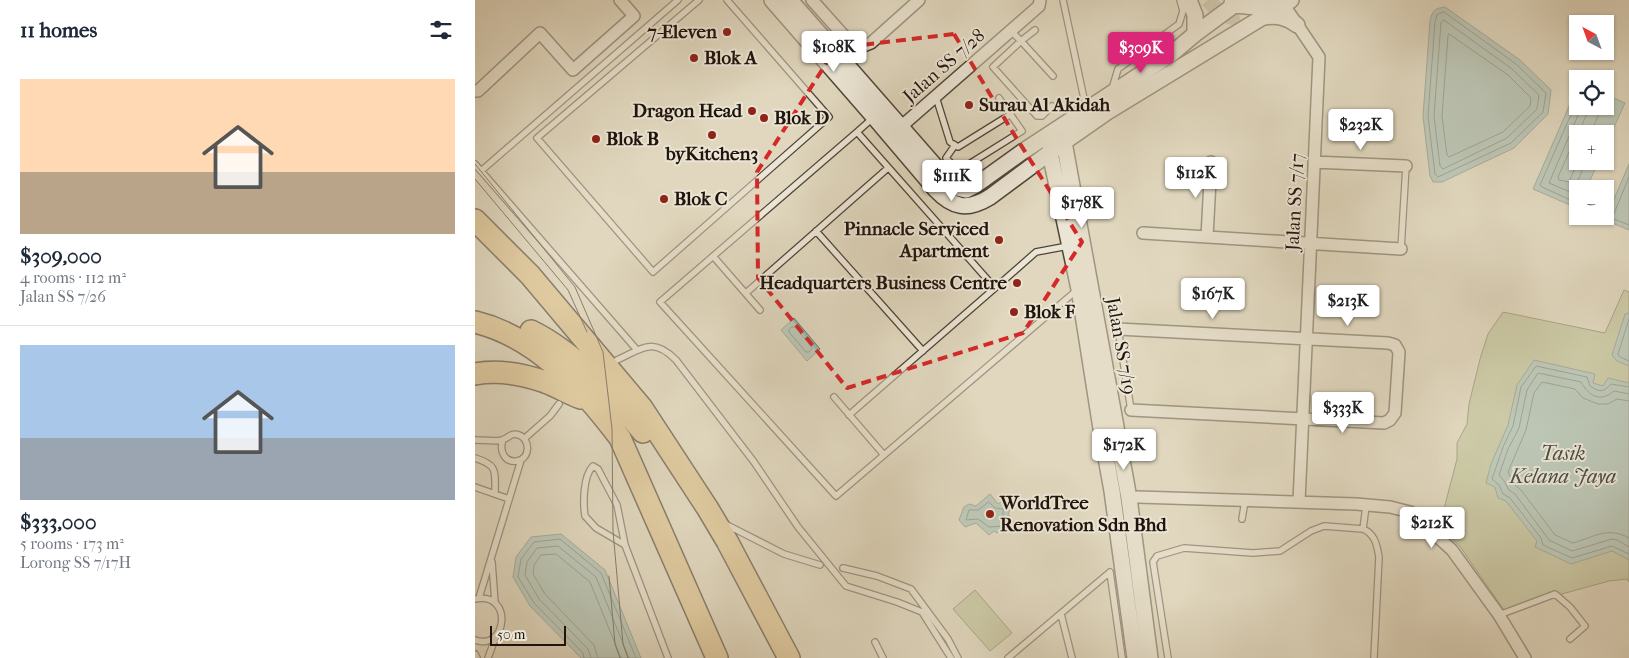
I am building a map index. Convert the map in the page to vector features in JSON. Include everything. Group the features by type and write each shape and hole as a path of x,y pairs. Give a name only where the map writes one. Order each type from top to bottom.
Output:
{"highway":[{"path":"475,220 530,275 641,408 711,514 789,658"},
{"path":"475,309 498,315 535,333 569,356 605,388 711,514"},
{"path":"475,322 523,341 557,367 591,402 620,438 717,658"},
{"path":"475,374 497,372 529,378 545,382 591,402"}],"street":[{"path":"475,91 478,91 540,33 573,70 634,16 620,0"},
{"path":"772,0 879,112"},
{"path":"790,0 895,131 950,183 957,188 966,190 1107,112 1288,2"},
{"path":"812,0 853,46 861,48 871,43 919,0"},
{"name":"Jalan SS 7/28","path":"895,131 1039,6 1039,0"},
{"path":"1189,0 1195,15 1195,34"},
{"path":"1297,25 1296,15 1300,0"},
{"path":"1053,141 1087,109 1170,55 1235,2"},
{"path":"1235,2 1257,7 1274,7 1288,2"},
{"path":"1209,50 1227,26 1235,2"},
{"name":"Jalan SS 7/17","path":"1288,2 1297,25 1319,57 1299,502"},
{"path":"1262,18 1282,16 1297,25"},
{"name":"Jalan SS 7/19","path":"1053,141 1070,246 1085,287 1103,441 1135,658"},
{"name":"Jalan SS 7/19","path":"1053,141 1118,438 1129,498 1150,658"},
{"path":"1207,237 1211,162"},
{"path":"1314,162 1406,166"},
{"path":"1143,234 1401,249"},
{"path":"1118,328 1388,343 1395,345 1399,352 1395,413 1390,420 1384,423 1131,410"},
{"path":"1138,497 1390,507 1409,512 1452,550 1499,615 1525,658"}],"lane":[{"path":"481,171 678,0"},
{"path":"699,0 537,138 653,272 829,117 727,0"},
{"path":"1063,0 1087,109"},
{"path":"1111,94 1118,69 1179,24 1183,12 1181,0"},
{"path":"1035,30 993,67 1037,116 1042,116 1051,106"},
{"path":"1011,31 1053,76"},
{"path":"936,97 950,142 958,147 1011,114"},
{"path":"955,145 946,158 957,169 966,166 1022,131 999,98"},
{"path":"879,112 660,302 836,496 1085,287"},
{"path":"857,132 995,288"},
{"path":"475,164 637,350"},
{"path":"1401,249 1406,166"},
{"path":"746,293 888,168"},
{"path":"816,231 923,351"},
{"path":"849,415 1036,252 1070,246"},
{"path":"713,256 760,310"},
{"path":"1118,328 1131,410"},
{"path":"618,362 637,350 657,346 667,351 676,360 754,462 798,527 846,586 922,612 951,658"},
{"path":"834,397 884,455"},
{"path":"525,438 561,406"},
{"path":"475,440 503,440 510,435 516,434 525,438 528,448 521,460 477,599 487,599 495,603 502,613 503,621 501,628 488,658"},
{"path":"1103,441 1118,438"},
{"path":"503,440 501,447 503,456 511,461 521,460"},
{"path":"475,458 493,466 495,494"},
{"path":"625,545 596,528 585,516 584,493 589,470 593,466 598,469 617,505 625,545 668,658"},
{"path":"475,487 509,499"},
{"path":"1241,520 1245,501"},
{"path":"1363,529 1366,506"},
{"path":"711,514 784,554 820,565"},
{"path":"1168,658 1153,562 1157,556 1184,548 1253,553 1280,551 1311,531 1324,526 1363,529 1376,541 1379,557 1375,658"},
{"path":"491,558 495,603"},
{"path":"843,568 877,576 911,589 948,639 958,658"},
{"path":"1008,658 1110,572 1122,658"},
{"path":"1499,615 1555,594 1570,607 1585,626 1570,639"},
{"path":"1061,614 1072,658"},
{"path":"475,640 486,641 497,634"},
{"path":"875,642 883,658"},
{"path":"475,654 477,658"}],"highlighted area":[{"path":"954,34 1082,242 1023,333 847,388 758,278 757,172 836,48"}],"green space":[{"path":"1624,290 1629,292 1629,582 1627,579 1609,581 1504,610 1459,545 1439,528 1457,459 1457,443 1467,424 1469,404 1488,334 1503,312 1605,333"},
{"path":"975,590 1012,633 990,651 953,609"}],"water":[{"path":"1445,7 1520,60 1551,90 1548,114 1514,148 1442,182 1433,182 1430,176 1423,116 1430,21 1435,11"},
{"path":"1614,98 1625,103 1614,127 1614,125 1569,125 1569,170 1595,170 1590,180 1569,180 1569,205 1533,189 1569,106 1569,115 1614,115"},
{"path":"1629,164 1629,230 1614,224 1614,199"},
{"path":"1629,313 1629,366 1617,361 1612,355 1625,314"},
{"path":"794,318 820,349 807,361 781,330"},
{"name":"Tasik Kelana Jaya","path":"1534,360 1595,374 1593,383 1603,386 1608,378 1629,383 1629,560 1612,551 1571,564 1535,547 1537,541 1506,501 1498,498 1495,487 1486,483 1491,464 1508,425 1517,385"},
{"path":"990,494 998,504 1003,501 1009,502 1012,506 1008,514 1015,524 1004,533 1000,530 997,533 994,531 989,535 976,523 965,527 959,520 964,507 969,504 976,506"},
{"path":"561,534 605,570 641,658 581,658 530,606 513,577 516,557 531,537"}],"tunnel":[{"path":"1208,0 1223,14 1235,18 1248,14 1264,4"}],"tram line":[{"path":"475,164 575,287 603,352 612,429 613,531 623,644 628,658"},
{"path":"475,179 568,290 587,332"},
{"path":"609,576 615,644 620,658"}],"place":[{"name":"7-Eleven","path":"727,32"},
{"name":"Blok A","path":"694,58"},
{"name":"Surau Al Akidah","path":"969,105"},
{"name":"Dragon Head","path":"752,111"},
{"name":"Blok D","path":"764,118"},
{"name":"byKitchen3","path":"712,135"},
{"name":"Blok B","path":"596,139"},
{"name":"Blok C","path":"664,199"},
{"name":"Pinnacle Serviced Apartment","path":"999,240"},
{"name":"Headquarters Business Centre","path":"1017,283"},
{"name":"Blok F","path":"1014,312"},
{"name":"WorldTree Renovation Sdn Bhd","path":"990,514"}]}
